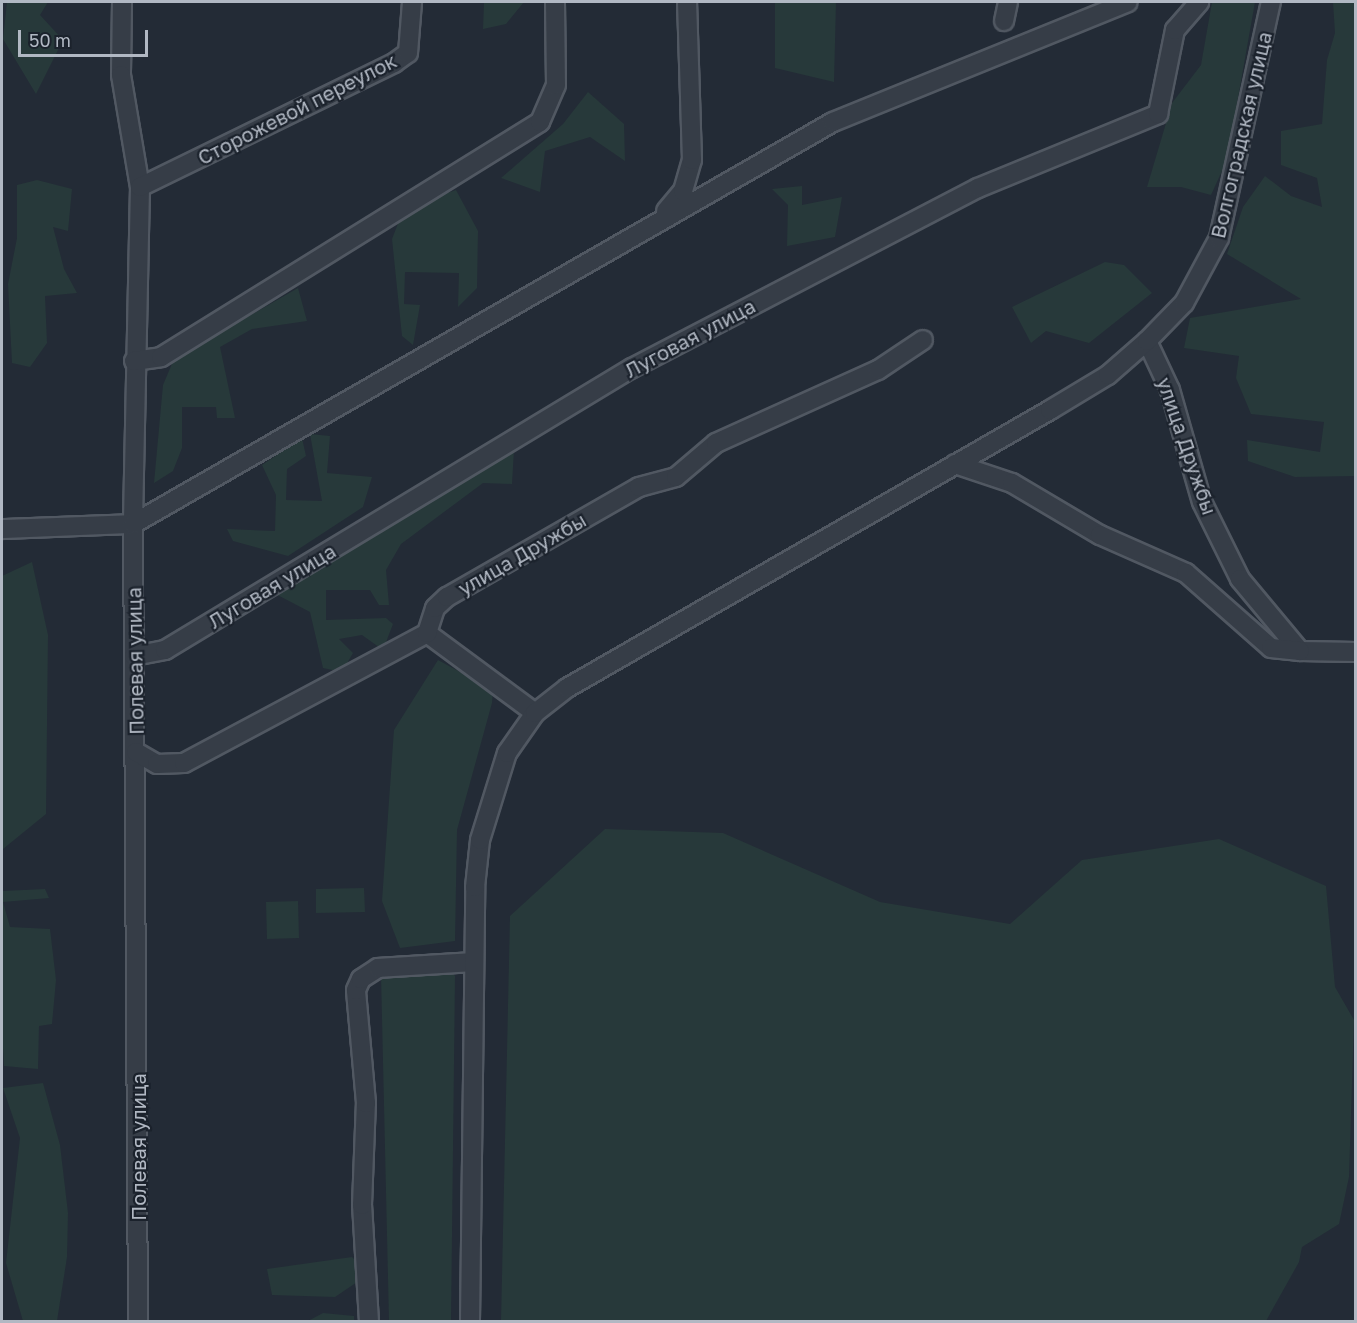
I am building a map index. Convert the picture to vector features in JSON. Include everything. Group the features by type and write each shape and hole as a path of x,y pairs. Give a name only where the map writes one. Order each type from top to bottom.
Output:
{"street":[{"name":"Полевая улица","path":"122,2 121,75 140,187 134,361 133,524 138,1322"},
{"name":"Сторожевой переулок","path":"140,187 394,63 408,53 412,2"},
{"path":"134,361 160,357 540,122 556,85 555,2"},
{"path":"646,228 683,191 692,160 687,2"},
{"path":"1004,21 1008,2"},
{"path":"2,529 133,524 833,122 1128,2"},
{"name":"Луговая улица","path":"134,656 165,650 632,368 978,188 1158,114 1175,30 1198,2"},
{"name":"Волгоградская улица","path":"470,1322 472,962 480,840 492,795 507,753 535,713 567,688 1050,410 1108,375 1147,341 1184,303 1219,238 1271,2"},
{"path":"692,160 712,190"},
{"name":"улица Дружбы","path":"427,633 435,608 447,597 639,487 676,477 716,444 878,370 923,340"},
{"name":"улица Дружбы","path":"1147,341 1170,390 1202,502 1240,579 1300,651"},
{"path":"955,464 1012,483 1100,535 1186,573 1272,648 1356,652"},
{"path":"136,752 157,764 184,764 427,633 535,713"},
{"path":"369,1322 362,1206 366,1103 356,990 361,980 378,968 472,962"}],"shaded area":[{"path":"7,2 48,2 40,15 63,40 36,94 3,39"},
{"path":"466,2 524,2 506,24 483,29 484,3"},
{"path":"775,2 836,2 834,82 775,68"},
{"path":"1212,2 1255,2 1227,160 1211,195 1181,187 1147,187 1172,103 1201,65"},
{"path":"1333,2 1356,2 1355,476 1295,477 1248,461 1247,440 1320,452 1324,422 1251,414 1236,378 1239,356 1184,348 1190,318 1301,299 1227,254 1243,207 1265,176 1291,196 1322,207 1317,178 1281,165 1281,131 1322,124 1327,60 1335,33"},
{"path":"588,92 624,124 625,161 590,137 545,151 540,192 501,178 563,124"},
{"path":"37,180 72,189 68,231 53,227 64,269 77,293 45,296 47,343 30,367 12,363 8,284 17,238 17,185"},
{"path":"802,186 802,205 842,197 835,237 787,246 788,205 772,189"},
{"path":"456,190 478,231 477,288 458,307 459,273 405,272 404,304 420,305 413,345 402,336 392,239 404,208"},
{"path":"1105,262 1124,265 1152,293 1089,343 1046,331 1031,343 1012,307"},
{"path":"298,288 307,321 252,329 220,347 235,418 217,418 216,407 182,407 182,448 173,471 154,483 163,385 174,359"},
{"path":"310,434 330,436 327,473 372,477 363,507 288,556 233,541 227,529 275,531 276,495 262,465 302,438 306,456 287,469 286,500 322,501"},
{"path":"514,450 512,484 483,483 401,544 386,570 389,605 379,605 370,590 326,590 326,620 386,618 393,624 383,650 362,635 339,639 353,653 342,672 323,668 310,612 266,589"},
{"path":"32,562 48,635 46,814 3,849 3,891 45,889 49,898 3,902 10,927 50,929 56,980 52,1024 39,1026 38,1069 4,1066 2,1031 2,576"},
{"path":"438,660 493,690 492,703 457,830 455,941 400,948 382,901 394,730"},
{"path":"605,829 723,833 880,902 1010,924 1082,860 1219,839 1326,886 1335,987 1354,1020 1349,1177 1339,1224 1302,1247 1299,1262 1266,1321 501,1321 510,916"},
{"path":"364,888 365,912 316,913 316,889"},
{"path":"298,901 299,938 267,939 266,902"},
{"path":"445,964 455,976 451,1321 389,1321 381,975"},
{"path":"43,1083 60,1145 68,1213 67,1257 57,1321 23,1321 6,1263 20,1138 3,1088"},
{"path":"352,1257 369,1274 335,1297 272,1295 267,1269"},
{"path":"323,1313 354,1316 354,1321 308,1321"}]}
